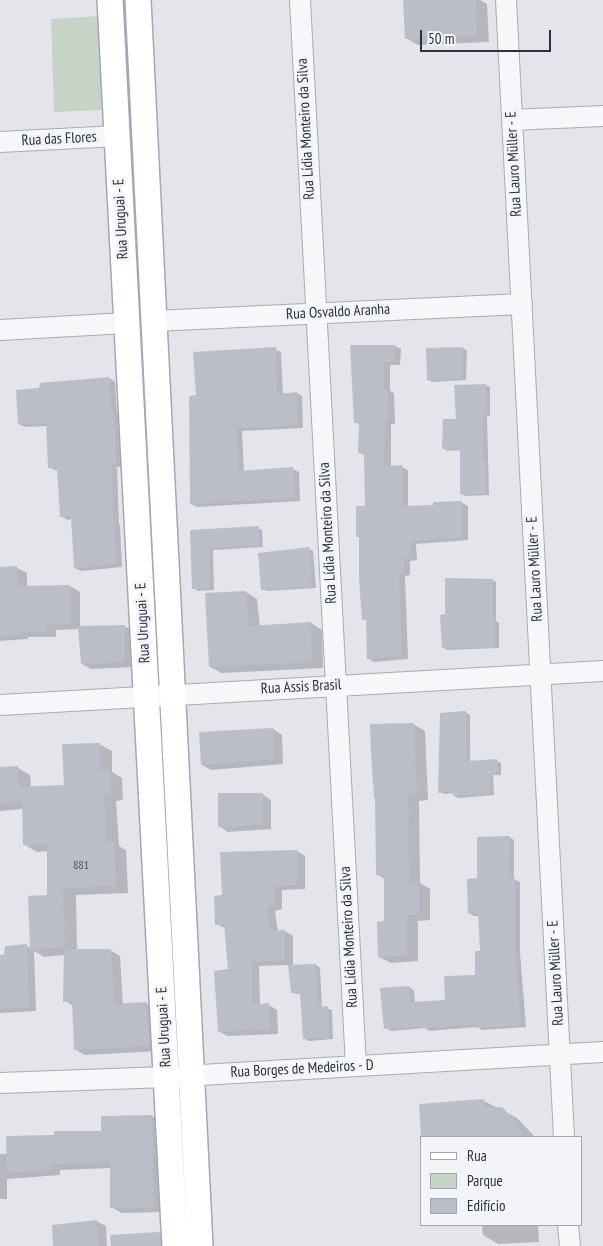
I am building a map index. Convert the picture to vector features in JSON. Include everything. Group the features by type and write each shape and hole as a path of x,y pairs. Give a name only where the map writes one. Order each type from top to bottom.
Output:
{"main road":[{"name":"Rua Uruguai - E","path":"110,0 175,1246"},
{"name":"Rua Uruguai - E","path":"138,0 200,1246"}],"street":[{"name":"Rua Lídia Monteiro da Silva","path":"300,0 356,1066"},
{"name":"Rua Lauro Müller - E","path":"506,0 564,1136"},
{"path":"512,120 603,116"},
{"name":"Rua das Flores","path":"0,142 117,136"},
{"name":"Rua Osvaldo Aranha","path":"154,321 522,304"},
{"path":"0,330 127,323"},
{"name":"Rua Assis Brasil","path":"0,705 603,671"},
{"name":"Rua Borges de Medeiros - D","path":"0,1084 166,1077 603,1052"},
{"path":"568,1226 570,1246"}],"green space":[{"path":"100,16 104,110 54,112 51,19"}],"building":[{"path":"403,0 476,0 477,36 405,39"},
{"path":"350,345 395,345 394,362 384,362 384,388 388,388 389,421 385,421 384,466 402,465 402,506 433,505 433,502 462,501 462,537 410,541 411,557 404,558 404,572 399,573 402,656 367,659 366,620 362,620 359,578 359,537 356,537 356,506 365,506 364,453 358,453 359,423 354,423"},
{"path":"276,347 277,394 297,392 298,425 237,428 239,471 293,467 295,498 190,504 189,396 196,395 193,352"},
{"path":"463,347 462,379 427,380 426,348"},
{"path":"109,377 111,411 114,411 116,464 112,464 116,564 74,568 71,516 60,517 57,467 48,468 46,423 18,424 16,390 39,388 40,383"},
{"path":"486,384 487,414 483,414 483,460 486,460 486,494 460,494 460,448 442,449 443,419 456,419 454,385"},
{"path":"259,526 259,546 209,548 210,589 192,589 190,530"},
{"path":"310,547 312,586 261,590 258,553"},
{"path":"17,566 18,586 70,585 71,624 47,625 47,632 19,632 19,634 0,636 0,567"},
{"path":"445,578 493,579 495,647 442,648 440,615 445,614"},
{"path":"246,591 249,626 311,622 312,662 209,667 205,593"},
{"path":"125,625 125,662 81,664 78,626"},
{"path":"466,711 467,761 497,759 498,773 490,774 490,794 453,796 453,791 438,793 440,713"},
{"path":"414,723 417,794 408,795 409,882 419,881 419,914 407,915 407,955 378,957 377,922 384,921 384,875 376,875 375,798 370,724"},
{"path":"273,728 274,759 201,765 199,732"},
{"path":"100,743 99,770 110,770 111,793 104,794 106,842 114,842 116,886 63,888 65,947 30,950 28,896 47,895 47,844 23,845 22,801 0,804 0,767 18,766 19,787 64,785 62,744"},
{"path":"218,793 263,793 263,825 218,827"},
{"path":"510,836 509,878 515,878 515,948 521,1025 476,1028 476,1024 384,1029 380,988 409,986 411,1002 445,1000 444,976 475,975 475,951 480,951 478,913 468,913 467,879 477,878 477,837"},
{"path":"297,850 297,885 274,886 275,905 267,907 271,931 285,930 285,960 252,962 252,1005 269,1003 270,1029 218,1032 214,971 228,969 224,924 215,925 214,896 222,895 220,852"},
{"path":"27,944 29,1007 0,1009 0,955 4,955 5,946"},
{"path":"64,949 111,949 114,1004 147,1002 149,1046 74,1050 72,1001 63,1002"},
{"path":"316,964 318,1007 328,1006 329,1038 303,1039 300,992 291,993 288,965"},
{"path":"484,1099 485,1107 502,1107 520,1126 521,1136 421,1136 419,1104"},
{"path":"152,1115 154,1207 110,1208 110,1162 50,1164 50,1170 7,1173 6,1136 54,1135 54,1131 101,1131 101,1116"},
{"path":"97,1220 98,1246 53,1246 52,1225"},
{"path":"160,1232 161,1246 111,1246 110,1235"}]}
